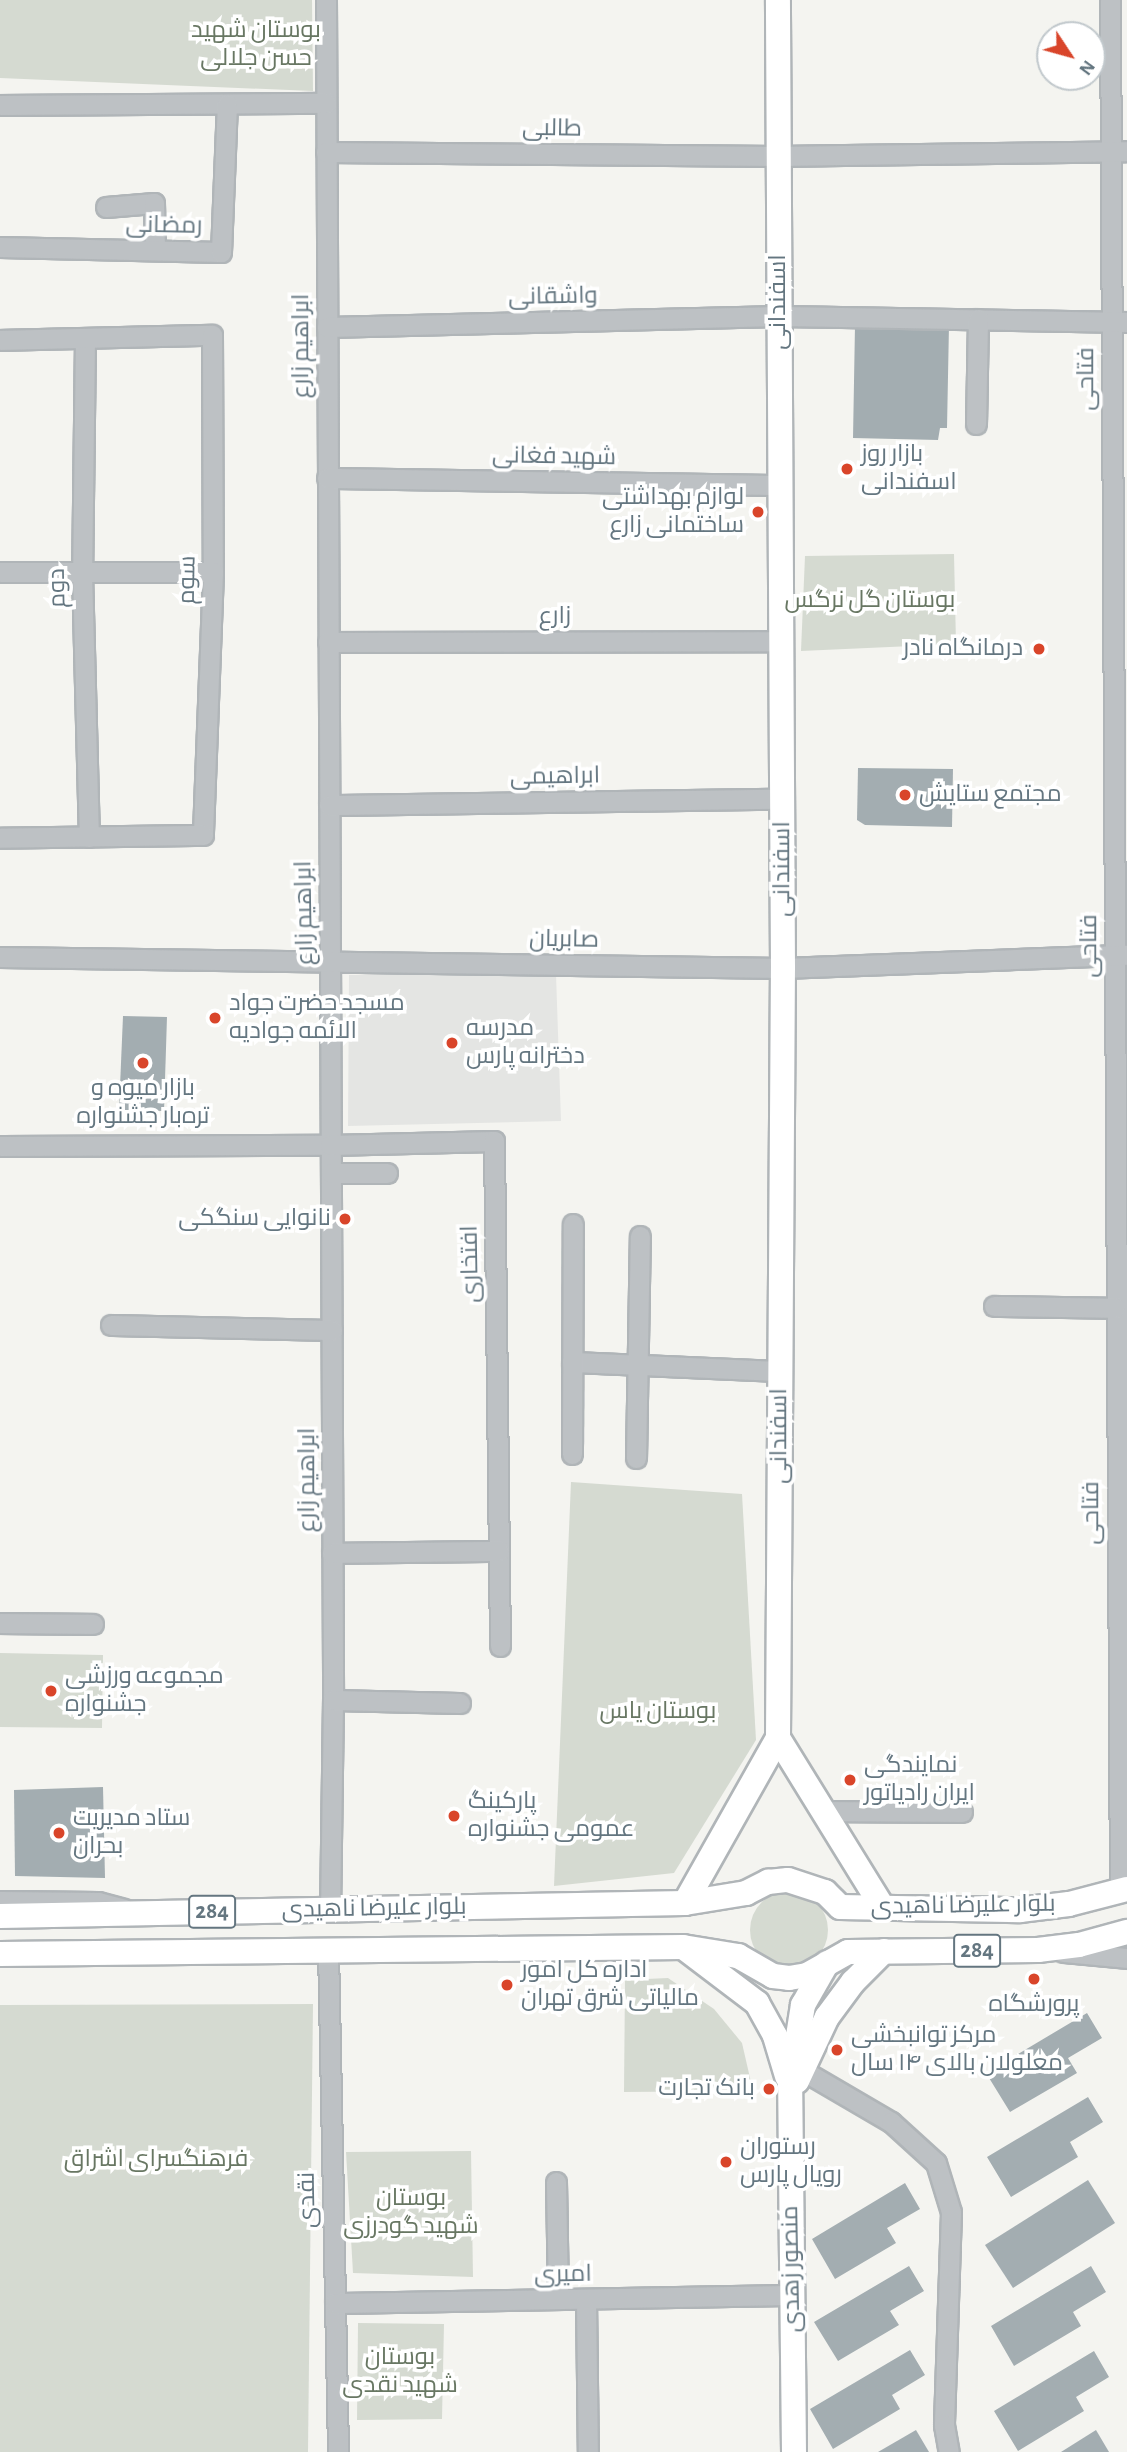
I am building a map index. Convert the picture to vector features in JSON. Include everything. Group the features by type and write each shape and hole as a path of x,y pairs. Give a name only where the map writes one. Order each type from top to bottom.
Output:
{"main road":[{"name":"اسفندانی","path":"778,0 783,968 778,1738"},
{"path":"685,1903 778,1738 884,1908"},
{"name":"بلوار علیرضا ناهیدی","path":"0,1916 685,1903 746,1893 768,1882 788,1880 825,1892 840,1907 1020,1910 1069,1904 1124,1890"},
{"path":"413,1948 406,1940 406,1928 415,1913 424,1908"},
{"path":"359,1948 376,1931 376,1923 361,1909"},
{"name":"بلوار علیرضا ناهیدی","path":"0,1954 328,1948 682,1947 738,1956 774,1976 789,1979 807,1975 848,1952 1038,1950 1079,1945 1127,1932"},
{"name":"منصور زهدی","path":"682,1947 757,2003 775,2036 794,2085"},
{"path":"794,2085 827,2017 853,1982 884,1951"},
{"name":"منصور زهدی","path":"794,2452 794,2085 803,2005 827,1963"}],"street":[{"name":"ابراهیم زارع","path":"326,0 333,1700 330,1910"},
{"name":"فتاحی","path":"1110,0 1119,151 1121,1247 1115,1308 1124,1890"},
{"path":"0,105 326,103"},
{"name":"رمضانی","path":"0,247 221,252 227,104"},
{"name":"طالبی","path":"326,152 778,156 1119,151"},
{"path":"106,207 154,203 155,250"},
{"name":"واشقانی","path":"327,327 779,316 1119,322"},
{"path":"976,424 978,319"},
{"name":"سوم","path":"0,340 212,335 213,572 203,835 0,838"},
{"name":"دوم","path":"85,338 82,572 89,837"},
{"name":"شهید فغانی","path":"327,478 780,485"},
{"path":"0,572 213,572"},
{"name":"زارع","path":"328,642 781,641"},
{"name":"ابراهیمی","path":"329,805 782,799"},
{"name":"صابریان","path":"0,957 783,968 1121,955"},
{"name":"افتخاری","path":"330,1145 494,1140 500,1646"},
{"path":"0,1146 330,1145"},
{"path":"331,1173 387,1173"},
{"path":"572,1454 573,1224"},
{"path":"636,1458 640,1236"},
{"path":"994,1306 1115,1308"},
{"path":"111,1325 332,1331"},
{"path":"572,1362 780,1371"},
{"path":"332,1553 499,1550"},
{"path":"0,1623 93,1624"},
{"path":"333,1700 460,1703"},
{"path":"823,1811 962,1812"},
{"path":"0,1901 98,1902 142,1913"},
{"name":"نقدی","path":"328,1948 338,2452"},
{"path":"1038,1950 1127,1958"},
{"path":"794,2085 891,2122 936,2162 951,2213 944,2425 948,2452"},
{"path":"556,2182 558,2299"},
{"name":"امیری","path":"335,2303 792,2295"},
{"path":"586,2299 588,2452"}],"shaded area":[{"path":"556,974 561,1121 348,1126 349,975"}],"green space":[{"name":"بوستان شهید حسن جلالی","path":"0,0 312,0 313,91 0,78"},
{"name":"بوستان گل نرگس","path":"954,554 956,644 801,651 805,556"},
{"name":"بوستان یاس","path":"571,1482 742,1494 756,1740 674,1873 554,1886"},
{"name":"مجموعه ورزشی جشنواره","path":"0,1653 103,1655 102,1728 0,1727"},
{"path":"789,1891 804,1894 816,1903 825,1915 828,1930 825,1945 816,1957 804,1966 789,1969 774,1966 762,1957 753,1945 750,1930 753,1915 762,1903 774,1894"},
{"path":"668,1978 714,2009 742,2043 753,2091 624,2092 625,1980"},
{"name":"فرهنگسرای اشراق","path":"313,2004 308,2452 0,2452 0,2005"},
{"name":"بوستان شهید گودرزی","path":"471,2151 473,2277 353,2273 346,2152"},
{"name":"بوستان شهید نقدی","path":"358,2323 444,2324 442,2419 357,2420"}],"building":[{"path":"855,325 949,325 947,428 940,428 938,440 853,438"},
{"name":"مجتمع ستایش","path":"858,768 953,769 952,827 865,825 857,820"},
{"name":"بازار میوه و تره‌بار جشنواره","path":"123,1016 167,1017 164,1111 119,1110"},
{"name":"ستاد مدیریت بحران","path":"103,1787 105,1878 15,1876 14,1790"},
{"path":"1087,2013 1102,2038 1068,2058 1077,2073 1010,2112 986,2073"},
{"path":"1088,2097 1103,2122 1070,2142 1078,2157 1011,2197 987,2157"},
{"path":"1088,2180 1115,2223 1013,2288 985,2245"},
{"path":"905,2183 920,2209 887,2228 896,2243 835,2279 812,2239"},
{"path":"909,2266 924,2291 890,2311 899,2325 838,2361 814,2322"},
{"path":"1091,2266 1106,2292 1073,2312 1081,2326 1014,2366 991,2326"},
{"path":"910,2350 925,2375 892,2395 900,2409 833,2449 810,2409"},
{"path":"1094,2351 1109,2377 1076,2397 1084,2411 1018,2451 994,2411"},
{"path":"916,2430 929,2452 878,2452"},
{"path":"1096,2430 1109,2452 1061,2452"}],"place":[{"name":"بازار روز اسفندانی","path":"847,469"},
{"name":"لوازم بهداشتی ساختمانی زارع","path":"758,512"},
{"name":"درمانگاه نادر","path":"1039,649"},
{"name":"مجتمع ستایش","path":"905,795"},
{"name":"مسجد حضرت جواد الائمه جوادیه","path":"215,1018"},
{"name":"مدرسه دخترانه پارس","path":"452,1043"},
{"name":"بازار میوه و تره‌بار جشنواره","path":"143,1063"},
{"name":"نانوایی سنگکی","path":"345,1219"},
{"name":"مجموعه ورزشی جشنواره","path":"51,1691"},
{"name":"نمایندگی ایران رادیاتور","path":"850,1780"},
{"name":"پارکینگ عمومی جشنواره","path":"454,1816"},
{"name":"ستاد مدیریت بحران","path":"59,1833"},
{"name":"پرورشگاه","path":"1034,1979"},
{"name":"اداره کل امور مالیاتی شرق تهران","path":"507,1985"},
{"name":"مرکز توانبخشی معلولان بالای ۱۴ سال","path":"837,2050"},
{"name":"بانک تجارت","path":"769,2089"},
{"name":"رستوران رویال پارس","path":"726,2162"}]}
